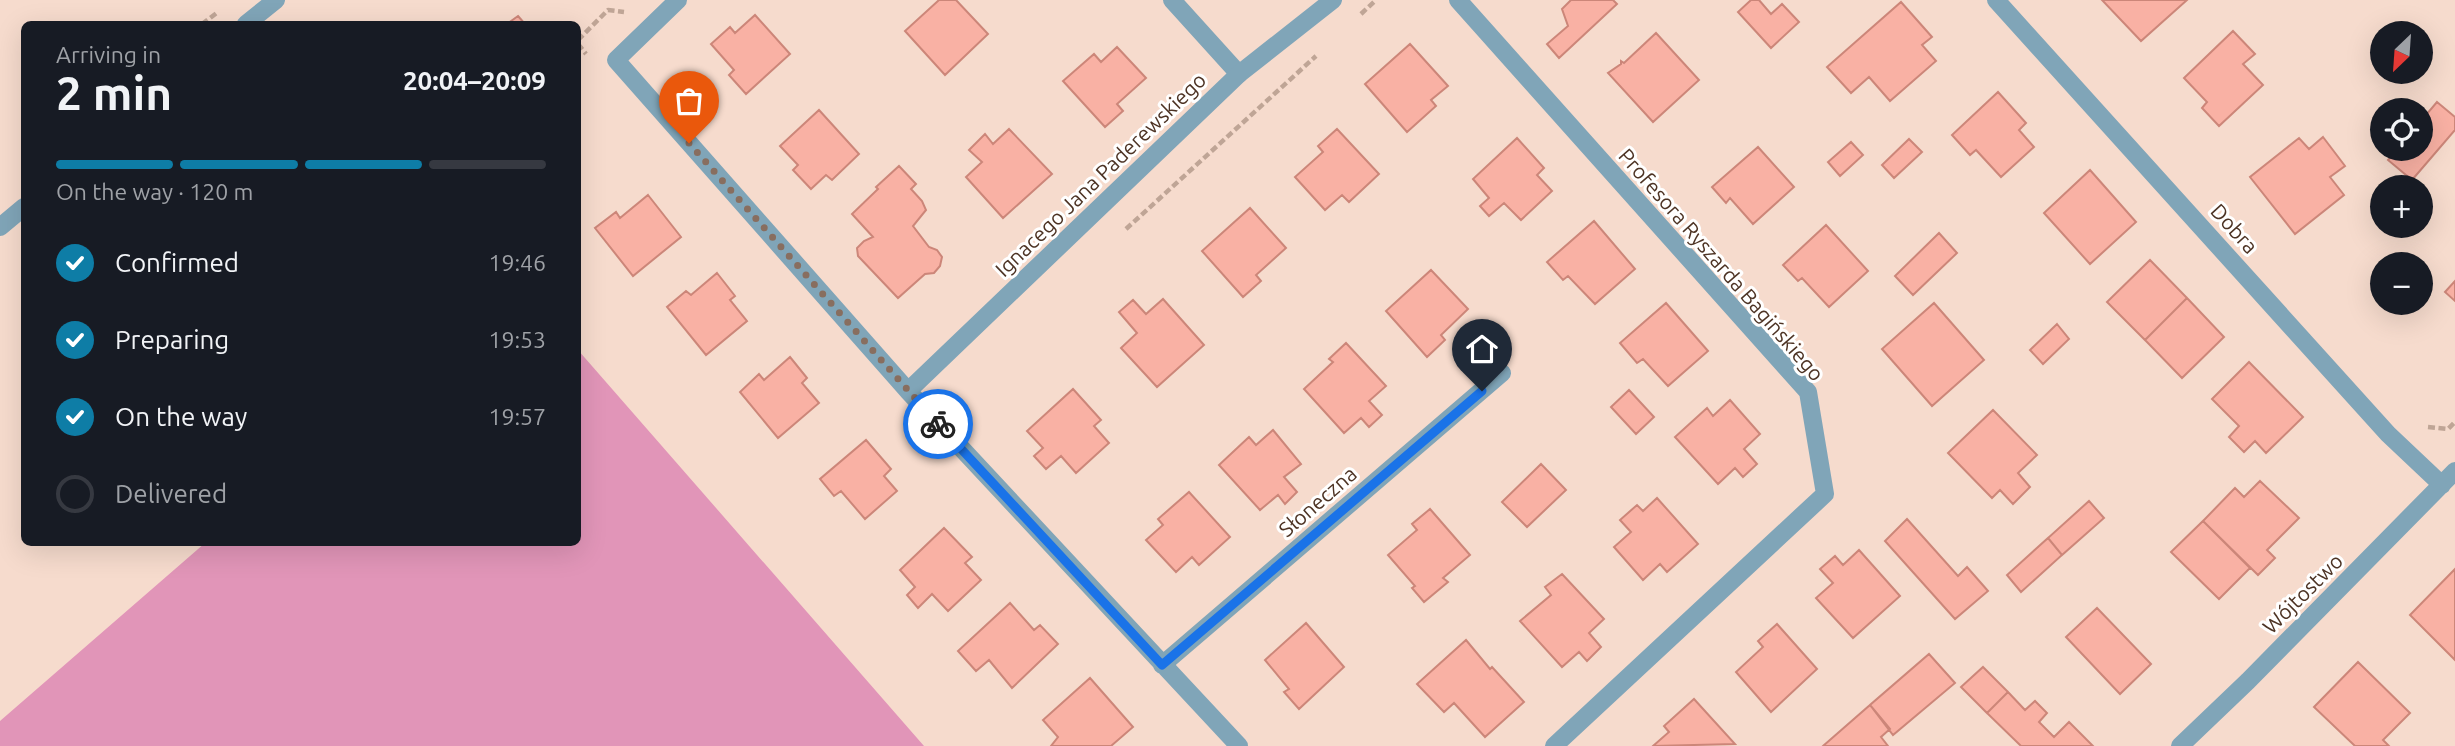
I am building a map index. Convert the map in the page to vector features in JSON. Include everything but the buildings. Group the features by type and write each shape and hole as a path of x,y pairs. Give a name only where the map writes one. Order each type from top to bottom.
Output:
{"street":[{"path":"250,21 276,0"},
{"path":"678,0 615,60 908,391 1239,746"},
{"path":"1172,0 1239,74"},
{"name":"Ignacego Jana Paderewskiego","path":"908,391 1239,74 1333,0"},
{"name":"Profesora Ryszarda Bagińskiego","path":"1458,0 1808,392 1825,494 1554,746"},
{"name":"Dobra","path":"1996,0 2388,434 2442,485"},
{"path":"0,227 21,210"},
{"name":"Słoneczna","path":"1162,665 1502,373"},
{"name":"Wójtostwo","path":"2180,746 2248,681 2455,471"}],"path":[{"path":"1356,19 1376,0"},
{"path":"581,37 608,10 630,13"},
{"path":"1125,230 1326,47"},
{"path":"2417,426 2448,429 2455,422"}],"shaded area":[{"path":"581,353 924,746 0,746 0,721 202,546 581,546"}],"way so far":[{"path":"689,143 938,424"}],"route":[{"path":"938,424 1162,665 1482,391"}]}
